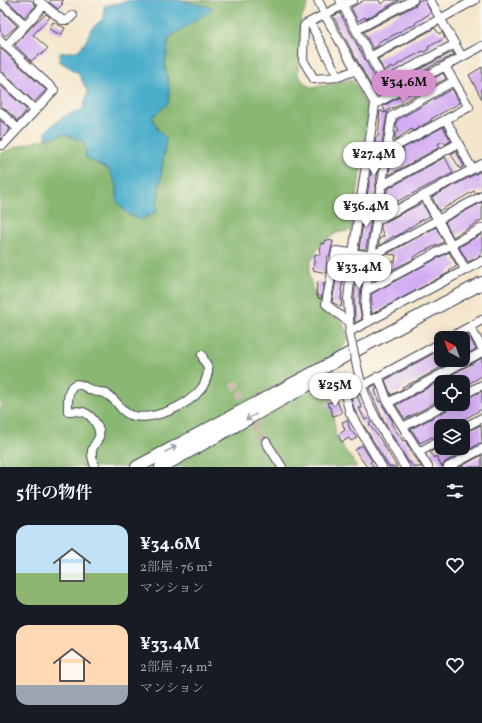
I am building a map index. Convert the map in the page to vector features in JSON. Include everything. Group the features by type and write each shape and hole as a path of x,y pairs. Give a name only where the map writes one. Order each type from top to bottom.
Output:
{"highway":[{"path":"137,467 482,283"},
{"path":"161,467 355,359 482,292"}],"street":[{"path":"318,0 375,104 353,253 348,299 348,322 361,382 367,401 378,423 405,467"},
{"path":"353,0 341,3 325,15 304,26 303,60 314,79 338,77 356,70"},
{"path":"356,30 414,0"},
{"path":"430,0 462,57"},
{"path":"370,57 475,0"},
{"path":"0,2 26,25"},
{"path":"0,145 3,145 54,90 3,43 26,25 41,3 62,20 68,20 72,15"},
{"path":"341,3 391,95"},
{"path":"310,22 338,77"},
{"path":"384,82 454,44"},
{"path":"375,104 482,46"},
{"path":"368,147 387,151 469,107 445,66"},
{"path":"0,77 36,110"},
{"path":"368,322 365,308 366,291 392,116 454,81"},
{"path":"0,112 18,129"},
{"path":"446,120 472,169"},
{"path":"381,186 459,144"},
{"path":"376,220 482,164"},
{"path":"424,195 465,270"},
{"path":"348,322 326,304 336,251 366,255 377,253 482,196"},
{"path":"366,291 482,228"},
{"path":"350,335 368,322 482,261"},
{"path":"462,331 482,320"},
{"path":"470,327 482,348"},
{"path":"382,467 350,413 345,395 361,382 378,376 434,347"},
{"path":"388,403 482,352"},
{"path":"95,467 92,451 93,446 98,440 98,429 88,414 68,411 70,389 72,386 77,384 92,391 105,393 126,413 132,416 146,417 159,415 184,403 197,394 202,388 208,373 208,368 202,355"},
{"path":"378,376 388,403 428,467"},
{"path":"470,391 482,385"},
{"path":"403,427 434,410"},
{"path":"470,424 482,418"},
{"path":"266,442 282,467"},
{"path":"419,452 434,444"},
{"path":"448,467 482,449"}],"green space":[{"path":"179,0 310,0 301,19 298,75 305,84 313,88 352,79 369,109 352,230 336,233 321,243 310,263 309,275 312,288 317,298 342,322 348,336 342,351 321,362 329,385 336,437 357,467 0,467 0,154 19,146 64,134 85,142 86,158 108,169 117,186 118,202 129,215 141,220 156,212 166,139 158,130 152,117 169,88 165,66 169,38 213,8"}],"water":[{"path":"132,0 179,0 214,8 169,38 165,66 169,88 169,103 152,117 158,130 166,138 156,212 141,220 129,215 117,202 117,186 108,169 86,158 85,142 64,134 46,139 46,131 62,117 83,109 88,92 78,73 59,61 60,53 77,51 85,43 91,29 104,18 104,6"}],"building":[{"path":"7,0 31,0 36,6 24,17"},
{"path":"51,0 64,0 61,3 63,4 58,9 49,2"},
{"path":"364,0 379,0 381,4 387,0 399,0 366,19 365,17 358,21 351,8"},
{"path":"419,0 425,0 431,13 415,23 416,24 386,39 385,38 377,43 379,45 373,49 364,32 416,5"},
{"path":"0,9 17,26 5,36 0,31"},
{"path":"340,13 377,82 371,86 333,16"},
{"path":"46,14 50,17 33,35 48,48 41,55 40,54 31,61 15,45 36,22"},
{"path":"53,22 65,28 61,35 49,29"},
{"path":"435,28 439,34 442,32 445,38 428,47 429,49 424,52 423,51 393,68 392,67 384,71 378,59"},
{"path":"0,48 46,90 34,102 4,73 0,72"},
{"path":"453,52 454,55 393,87 391,84"},
{"path":"482,67 482,99 469,75"},
{"path":"443,73 446,79 388,110 382,144 375,143 376,137 378,137 380,111 386,113 383,106"},
{"path":"0,85 27,110 18,121 0,106"},
{"path":"452,89 460,103 395,140 395,133 399,131 396,125 397,120"},
{"path":"0,120 10,129 1,140 0,140"},
{"path":"443,127 451,141 445,144 443,141 438,144 440,147 389,175 390,165 394,163 391,159 392,155 395,153 403,154 404,150 402,149"},
{"path":"456,151 464,166 460,169 451,154"},
{"path":"374,154 380,155 374,196 367,195"},
{"path":"445,157 453,173 396,202 397,204 384,211 385,203 389,201 386,196 389,188"},
{"path":"481,171 482,191 475,193 474,191 439,211 432,197"},
{"path":"482,202 482,220 453,237 445,222"},
{"path":"422,203 430,216 379,246 379,239 384,236 381,229 381,224"},
{"path":"365,207 373,208 366,249 359,249"},
{"path":"436,227 444,242 422,252 413,258 414,259 383,274 375,280 376,261 395,262 396,255 387,254"},
{"path":"482,234 482,253 479,255 480,256 468,262 459,247"},
{"path":"325,240 333,241 330,255 327,257 326,273 313,270 315,254 320,255 321,243 325,244"},
{"path":"449,252 457,266 449,271 450,272 372,314 371,294"},
{"path":"340,257 345,258 344,263 346,264 341,291 341,307 332,302"},
{"path":"358,259 365,260 359,305 362,319 355,323 354,299"},
{"path":"317,282 324,283 321,299 318,298 318,295 316,295"},
{"path":"470,338 476,349 470,353"},
{"path":"434,353 434,367 441,367 402,387 403,389 391,395 385,380"},
{"path":"482,358 482,376 470,383 470,375 451,375 466,367 470,367 470,365"},
{"path":"434,384 434,403 424,409 405,419 396,405"},
{"path":"375,385 379,402 381,401 393,422 391,423 403,441 405,440 411,451 410,452 422,467 413,467 410,462 409,463 384,422 369,388"},
{"path":"482,391 482,409 464,419 434,419 434,438 420,443 411,429 445,411 470,411 470,397"},
{"path":"357,395 362,408 359,408 365,420 368,418 371,423 369,424 397,467 389,467 355,411 351,398"},
{"path":"336,398 342,413 333,416 327,403 332,402 331,400"},
{"path":"347,420 350,429 357,438 351,441 349,438 342,442 338,435 345,430 342,422"},
{"path":"481,425 482,444 479,443 470,449 470,430"},
{"path":"362,445 374,467 367,467 355,450"},
{"path":"434,450 434,455 458,455 445,462 442,467 436,456 434,458 430,452"},
{"path":"482,455 482,467 460,467"}],"tunnel":[{"path":"230,382 266,442"}]}
